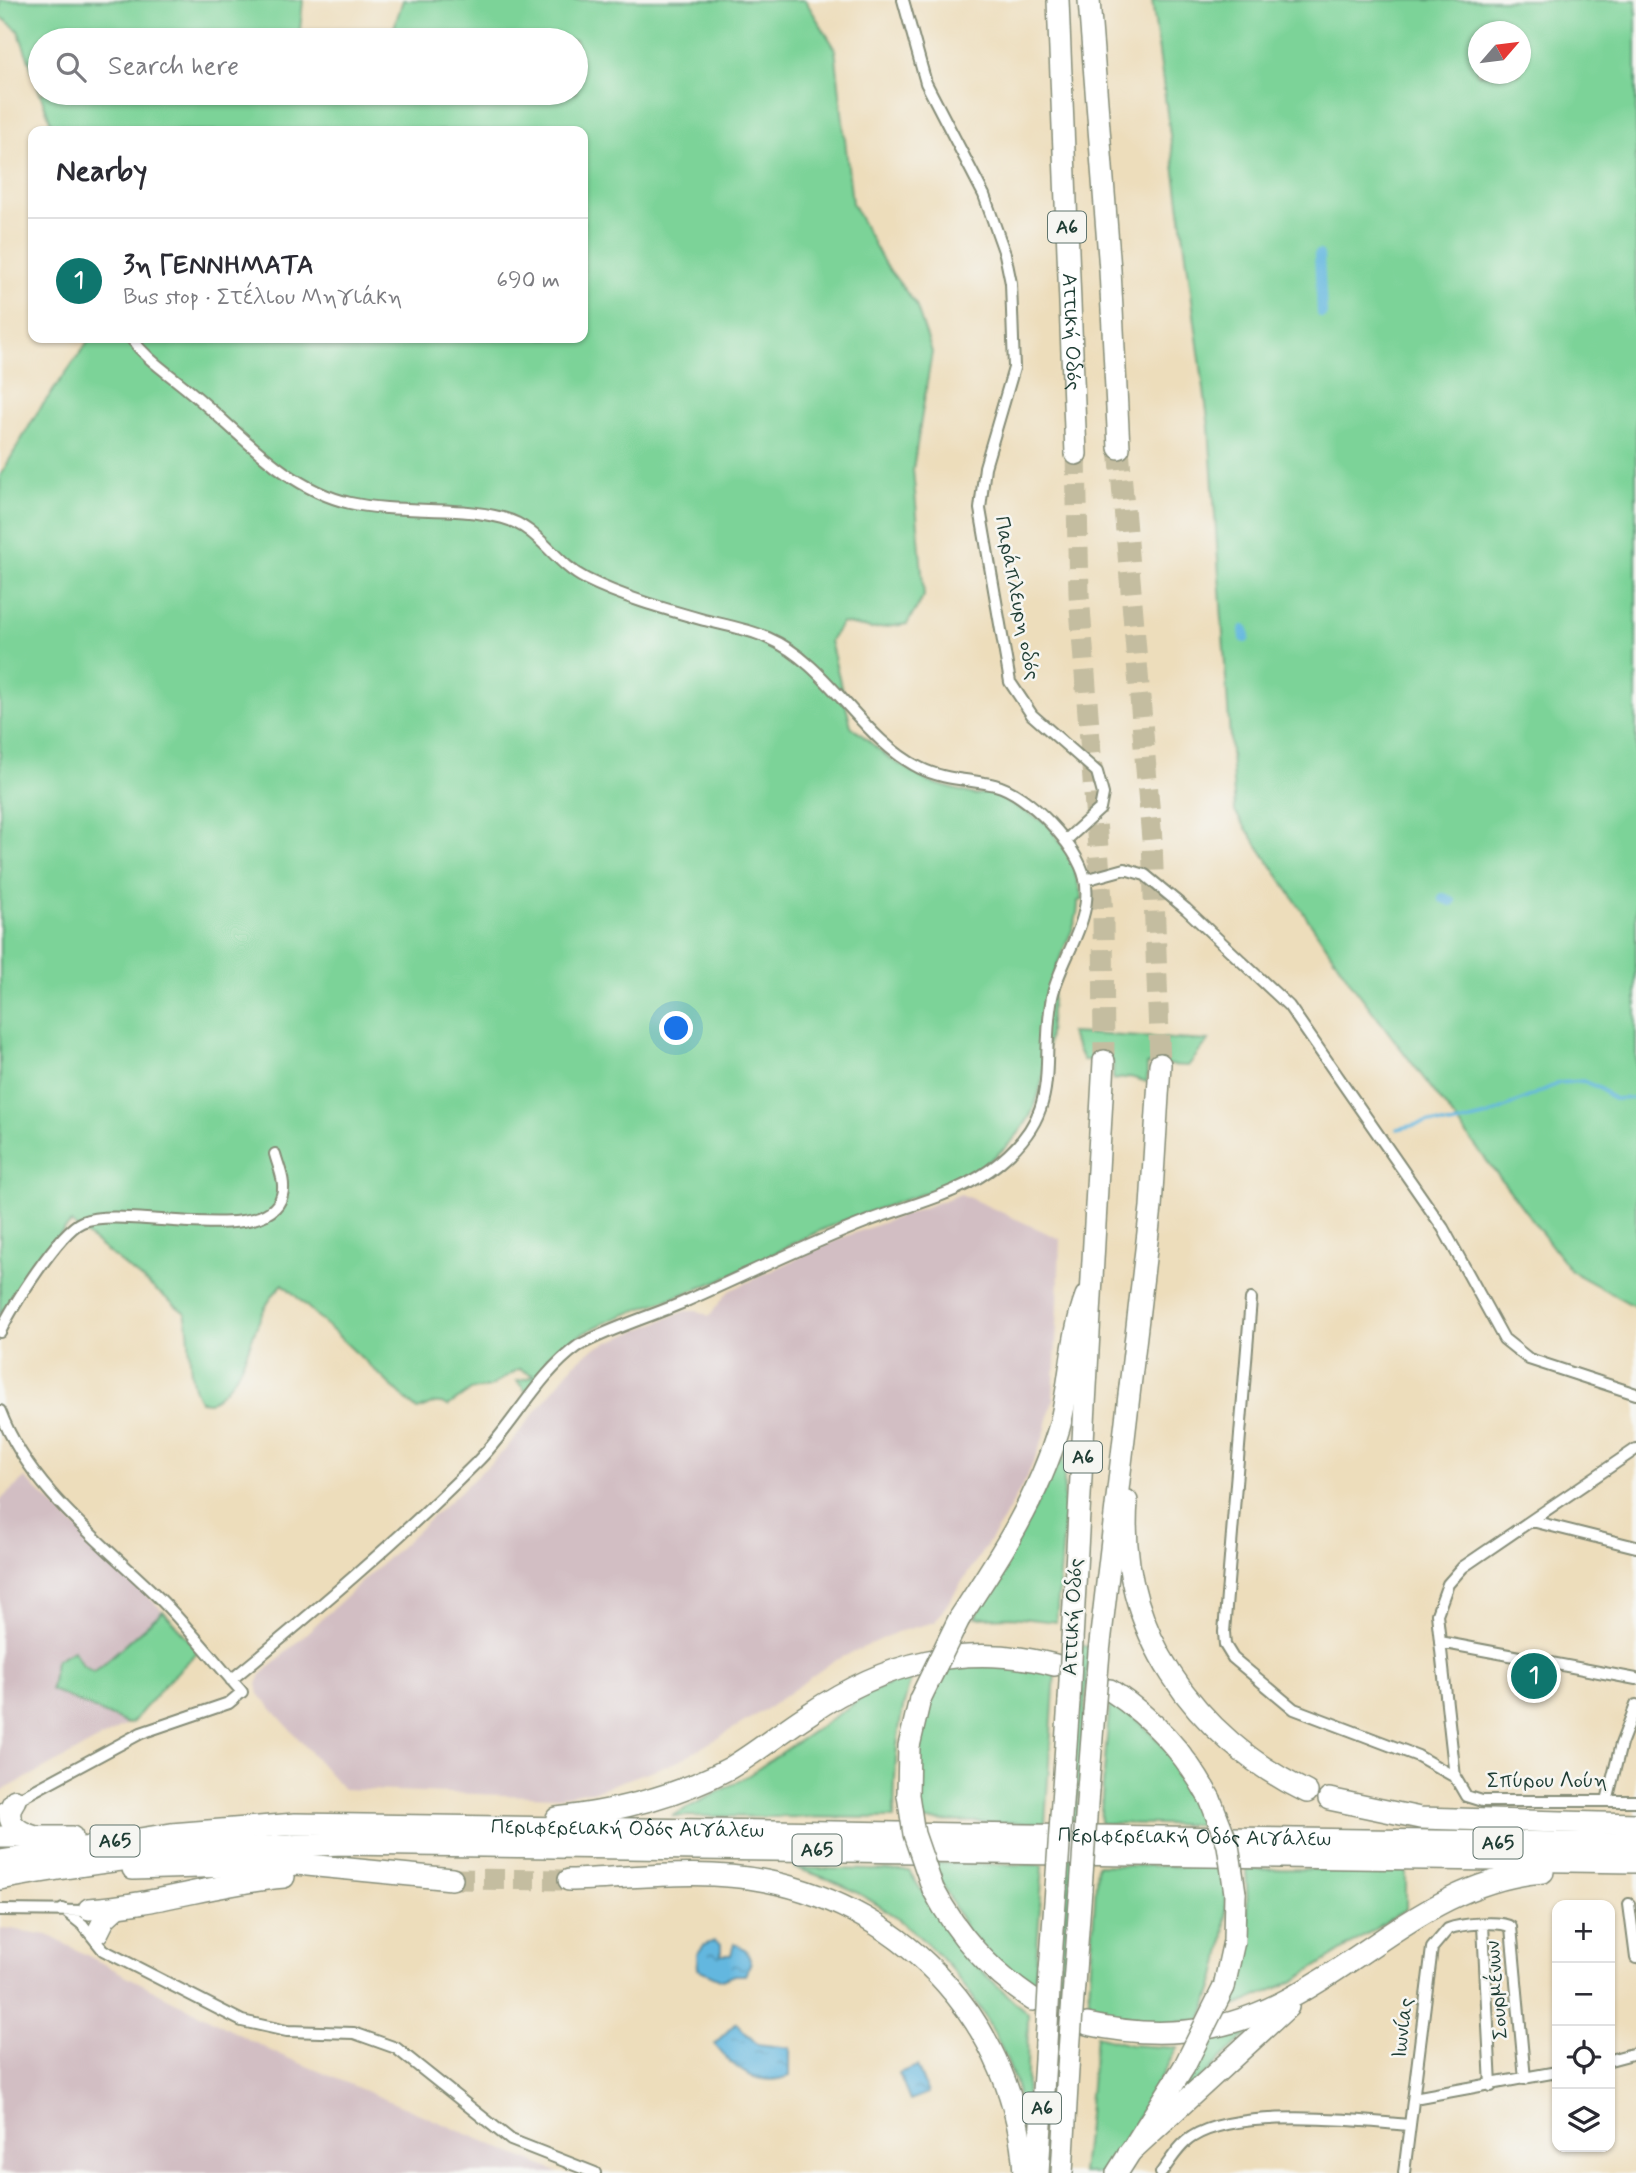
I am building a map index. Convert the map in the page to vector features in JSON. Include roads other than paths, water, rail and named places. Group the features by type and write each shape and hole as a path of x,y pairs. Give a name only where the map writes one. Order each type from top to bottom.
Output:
{"highway":[{"name":"Αττική Οδός","path":"1058,0 1076,454"},
{"name":"Αττική Οδός","path":"1088,0 1110,270 1119,448"},
{"name":"Αττική Οδός","path":"1038,2173 1069,1701 1104,1061"},
{"name":"Αττική Οδός","path":"1062,2173 1099,1652 1151,1208 1160,1064"},
{"path":"1033,2000 985,1963 953,1924 933,1889 919,1853 908,1795 909,1746 920,1699 959,1619 1016,1531 1050,1455 1067,1396 1075,1324 1094,1275"},
{"path":"1134,1352 1126,1526 1133,1586 1147,1631 1179,1689 1221,1735 1270,1773 1307,1792"},
{"path":"412,1827 467,1821 555,1819 614,1810 666,1796 732,1766 847,1690 909,1664 949,1655 977,1654 1030,1659 1055,1665"},
{"path":"1111,1690 1150,1719 1178,1748 1210,1799 1228,1844 1235,1893 1234,1941 1224,1987 1184,2067 1117,2173"},
{"path":"1329,1799 1420,1818 1636,1824"},
{"path":"7,1805 15,1828 42,1838"},
{"name":"Περιφερειακή Οδός Αιγάλεω","path":"0,1861 97,1844 295,1824 1636,1844"},
{"path":"0,1837 88,1836 196,1825 230,1830"},
{"name":"Περιφερειακή Οδός Αιγάλεω","path":"0,1881 166,1852 237,1846 346,1844 1636,1864"},
{"path":"0,1881 32,1882 148,1868 298,1864 452,1879"},
{"path":"1087,2024 1143,2034 1209,2029 1262,2012 1313,1985 1413,1917 1488,1882 1529,1873 1614,1870 1636,1864"},
{"path":"569,1880 701,1875 765,1881 822,1897 857,1912 889,1932 910,1947 947,1983 980,2028 1012,2100 1024,2173"},
{"path":"89,1909 117,1907 265,1879 421,1876"},
{"path":"100,1941 105,1918 117,1907"},
{"path":"1129,2153 1313,1985"}],"street":[{"name":"Παράπλευρη οδός","path":"903,0 926,83 976,176 996,227 1009,274 1015,347 1014,368 985,467 980,509 1010,682 1032,715 1090,765 1102,783 1100,810 1065,841"},
{"path":"136,343 159,369 184,386 251,446 292,478 319,492 347,502 399,511 466,511 505,518 524,526 570,570 590,581 684,615 770,639 812,667 859,720 895,752 921,769 951,779 1005,789 1046,820 1065,841 1085,880 1086,904 1053,996 1047,1091 1023,1139 1006,1158 972,1181 944,1194 849,1228 578,1346 558,1363 510,1426 477,1463 316,1609 231,1680"},
{"path":"1085,880 1125,869 1145,875 1186,909 1289,1006 1413,1182 1443,1228 1504,1339 1514,1350 1529,1359 1636,1394"},
{"path":"0,1332 59,1242 78,1223 103,1217 178,1221 237,1221 260,1218 277,1208 282,1197 284,1186 275,1154"},
{"path":"1251,1299 1224,1632 1228,1652 1294,1709 1418,1756 1455,1777"},
{"path":"0,1411 20,1455 45,1488 164,1603 242,1692 229,1703 141,1733 7,1805"},
{"path":"1455,1777 1440,1642 1439,1604 1454,1575 1636,1449"},
{"path":"1532,1521 1636,1547"},
{"path":"1440,1642 1636,1679"},
{"path":"1607,1801 1622,1744 1636,1705"},
{"name":"Σπύρου Λούη","path":"1455,1777 1460,1790 1473,1800 1636,1801"},
{"path":"1629,1904 1636,1958"},
{"path":"63,1909 100,1941 256,2026 287,2031 354,2033 378,2039 396,2048 511,2140 595,2173"},
{"path":"0,1910 89,1909 100,1941"},
{"name":"Σουρμένων","path":"1483,1925 1505,1923 1511,1929 1525,2079"},
{"path":"1483,1925 1491,2086"},
{"name":"Ιωνίας","path":"1404,2173 1432,1948 1448,1929 1483,1925"},
{"path":"1615,2059 1636,2053"},
{"path":"1414,2098 1552,2073"},
{"path":"1161,2173 1189,2138 1223,2123 1349,2120 1409,2125"}],"water":[{"path":"714,1941 721,1945 721,1955 731,1955 734,1943 746,1950 751,1962 745,1975 734,1975 722,1980 698,1969 697,1954 704,1945"},
{"path":"736,2023 757,2044 790,2048 790,2076 767,2080 756,2078 730,2061 714,2044"},
{"path":"917,2066 928,2093 910,2100 899,2073"}],"waterway":[{"path":"1319,255 1322,313"},
{"path":"1244,630 1245,638"},
{"path":"1443,898 1451,901"},
{"path":"1397,1129 1428,1122 1451,1125 1487,1116 1559,1083 1583,1081 1614,1099 1636,1098"}],"tunnel":[{"path":"1119,448 1152,840 1160,1064"},
{"path":"1076,454 1079,594 1103,914 1104,1061"},
{"path":"452,1879 569,1880"}],"place":[{"name":"3η ΓΕΝΝΗΜΑΤΑ","path":"1534,1676"}]}
